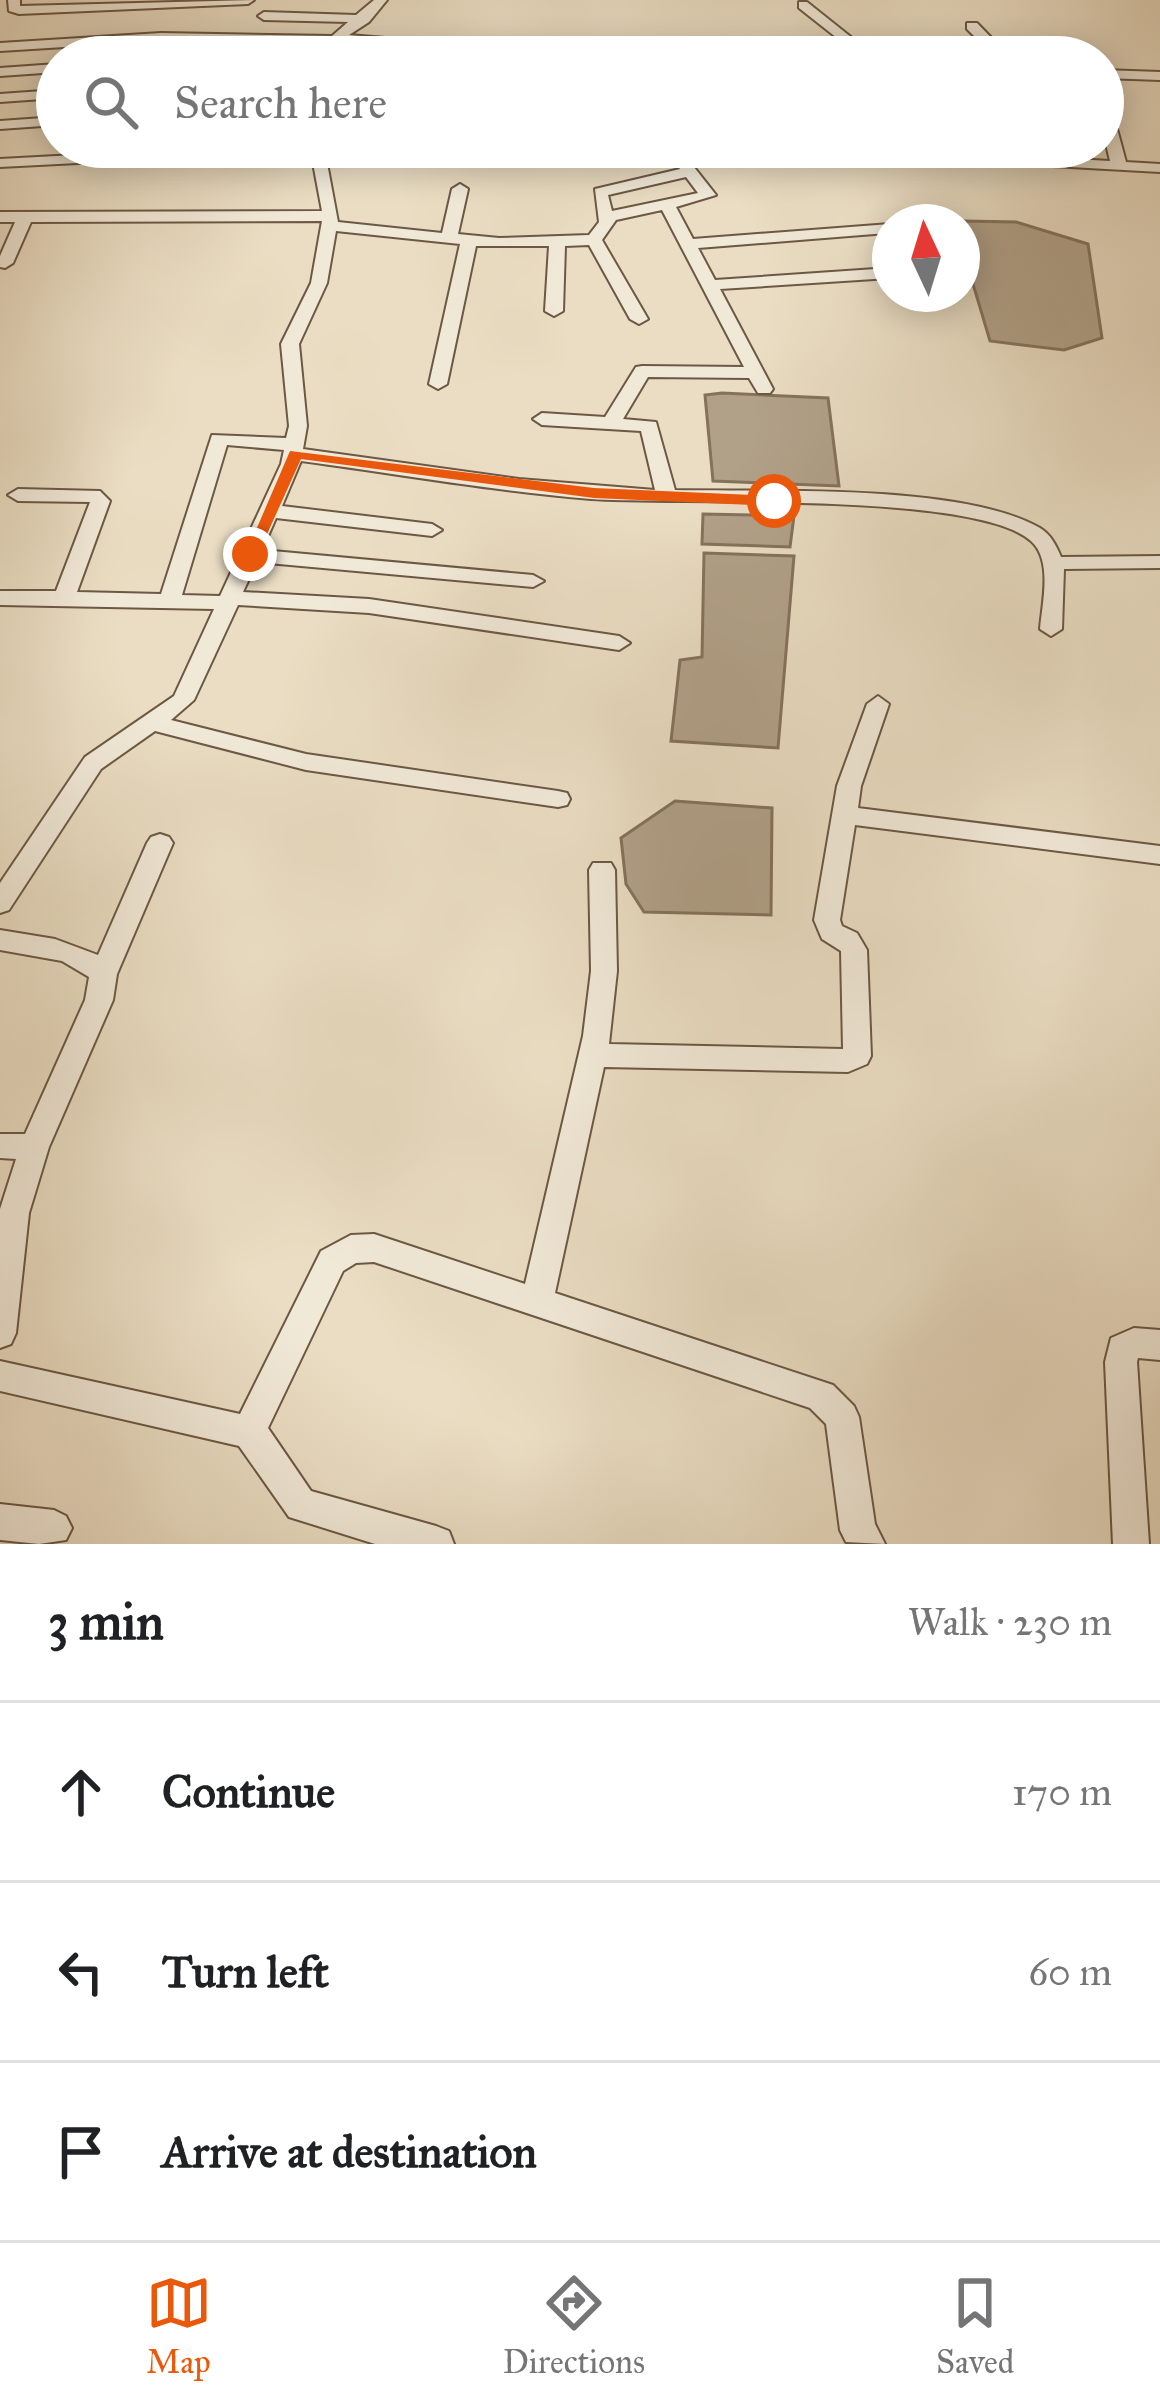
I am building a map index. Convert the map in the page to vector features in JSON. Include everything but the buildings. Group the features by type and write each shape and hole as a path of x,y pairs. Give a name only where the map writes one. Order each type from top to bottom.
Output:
{"street":[{"path":"0,24 11,3 248,0"},
{"path":"340,36 381,0"},
{"path":"803,5 842,36"},
{"path":"264,16 364,19"},
{"path":"972,26 982,36"},
{"path":"0,47 36,48"},
{"path":"0,72 36,69"},
{"path":"1124,75 1160,76"},
{"path":"0,98 36,95"},
{"path":"0,125 36,122"},
{"path":"0,163 36,161"},
{"path":"1124,165 1160,168"},
{"path":"0,904 92,764 154,722 192,687 270,511 296,449 290,344 319,283 331,221 321,168"},
{"path":"594,240 606,221 708,196 689,168"},
{"path":"606,221 600,192 692,171"},
{"path":"449,239 460,189"},
{"path":"611,423 642,371 760,381 667,204"},
{"path":"0,217 331,221 469,241 594,240"},
{"path":"5,263 25,217"},
{"path":"688,244 872,229"},
{"path":"594,240 639,320"},
{"path":"438,383 469,241"},
{"path":"554,310 557,243"},
{"path":"710,285 872,274"},
{"path":"542,419 649,426 667,496"},
{"path":"169,602 219,439 575,491 952,509 1035,533 1053,563 1051,628"},
{"path":"18,495 98,497 64,598"},
{"path":"270,511 432,530"},
{"path":"250,554 533,581"},
{"path":"1053,563 1160,562"},
{"path":"0,598 369,606 619,643"},
{"path":"593,1055 848,1061 857,1056 854,950 828,926 844,815 878,704"},
{"path":"154,722 306,762 558,799"},
{"path":"844,815 1160,855"},
{"path":"0,1333 14,1213 34,1147 99,1000 103,974 160,843"},
{"path":"537,1302 593,1055 604,971 602,871"},
{"path":"0,940 66,953 103,974"},
{"path":"0,1146 34,1147"},
{"path":"249,1432 332,1261 351,1249 374,1248 821,1396 842,1417 858,1530 867,1544"},
{"path":"1131,1544 1121,1362 1123,1349 1134,1343 1160,1345"},
{"path":"0,1376 249,1432 267,1450 288,1494 301,1504 436,1544"},
{"path":"0,1522 54,1528"}],"shaded area":[{"path":"980,221 1016,222 1088,244 1102,338 1064,350 990,341 980,307"},
{"path":"705,395 828,398 839,486 713,481"},
{"path":"703,514 794,516 790,547 702,544"},
{"path":"704,553 794,556 778,748 671,741 680,660 702,657"},
{"path":"675,801 772,808 771,915 644,912 626,884 621,838"}],"route":[{"path":"250,554 295,454 594,493 774,501"}]}
